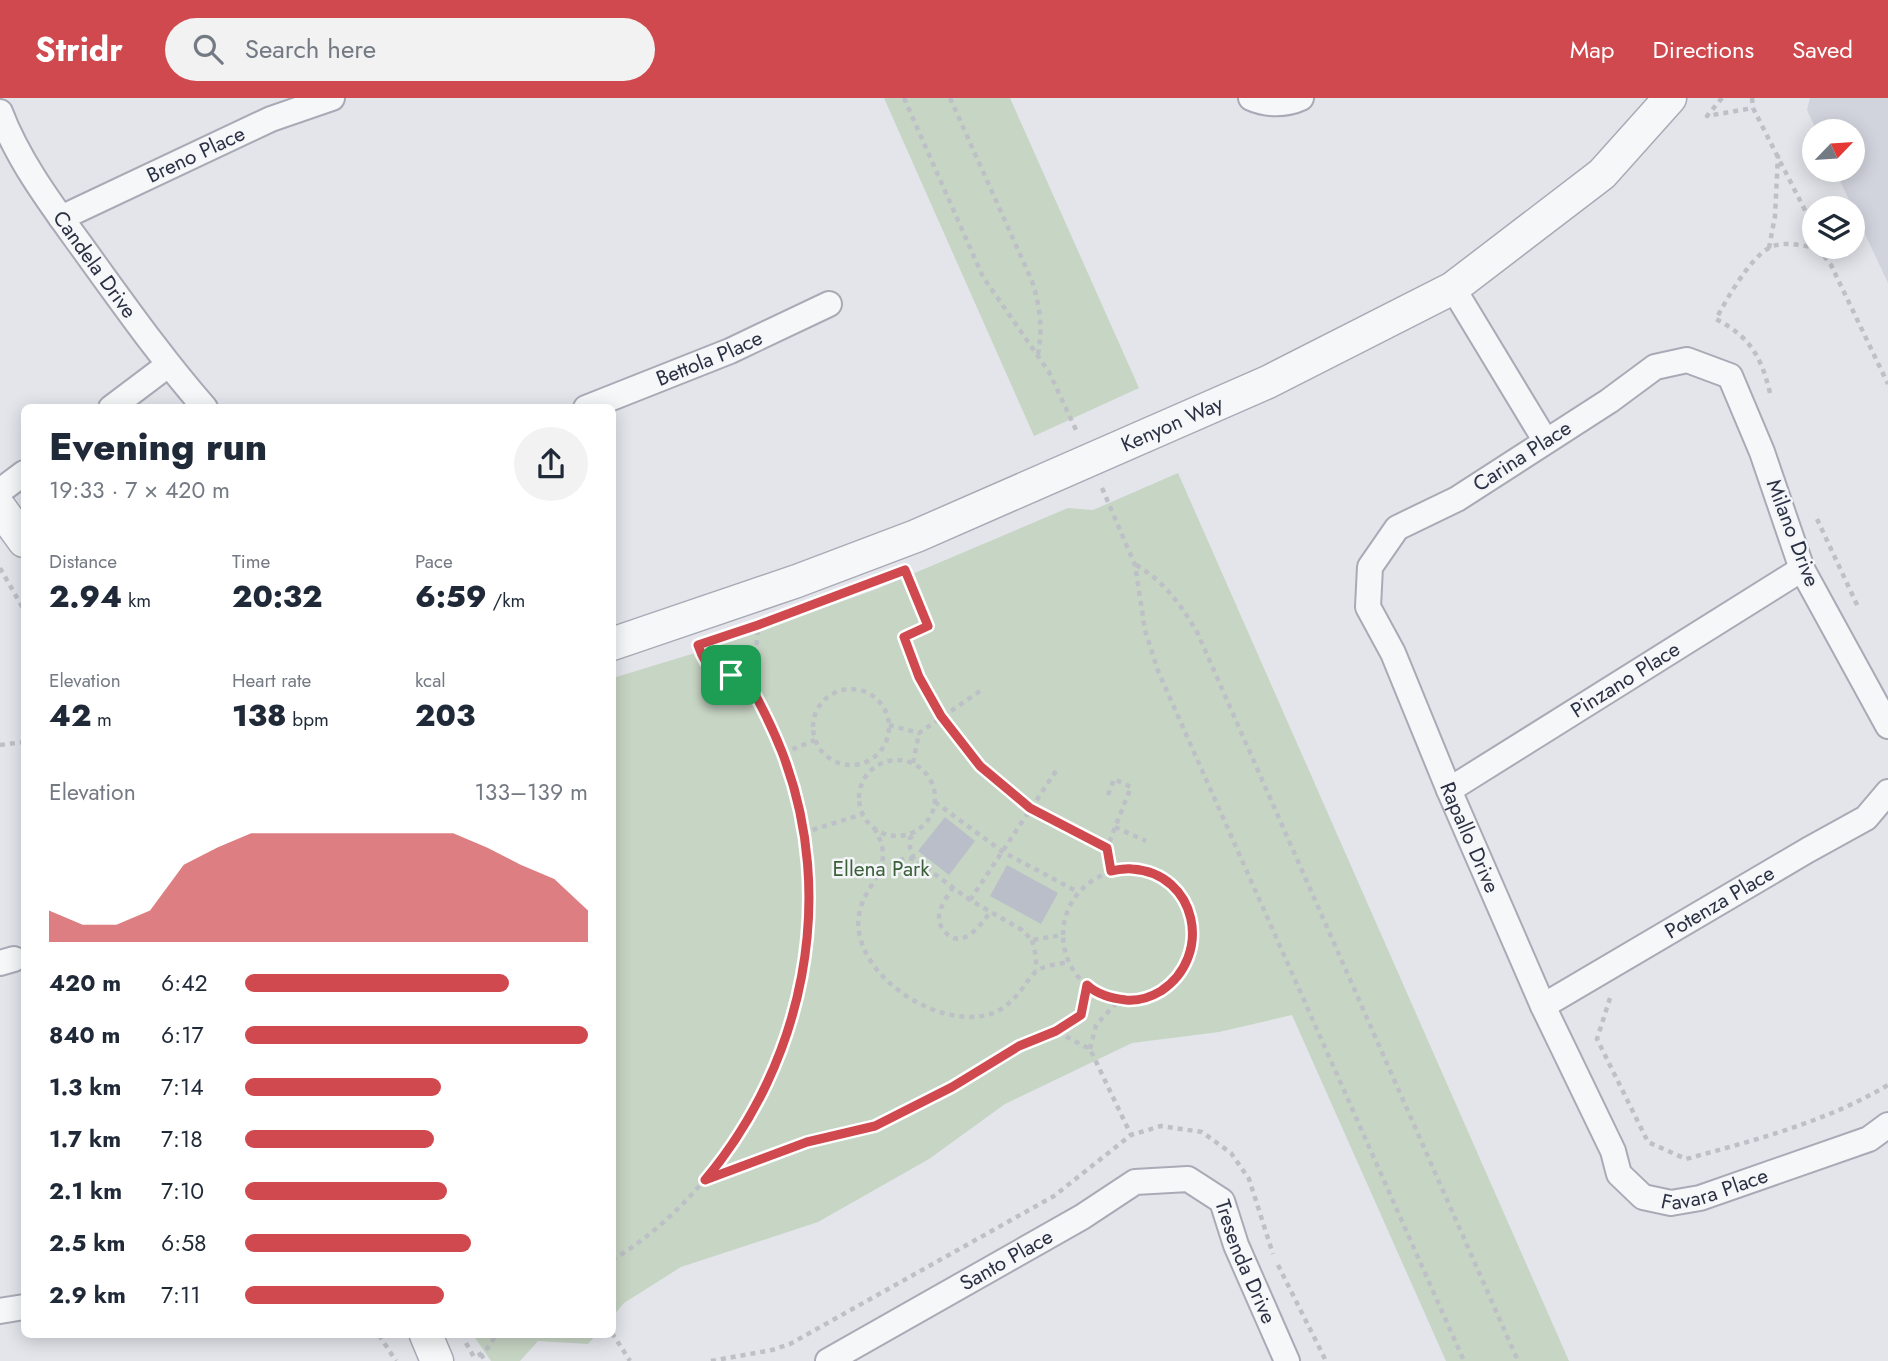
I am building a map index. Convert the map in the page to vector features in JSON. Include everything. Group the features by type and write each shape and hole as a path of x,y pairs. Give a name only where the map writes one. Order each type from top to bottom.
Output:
{"street":[{"name":"Breno Place","path":"61,218 271,119 332,98"},
{"path":"1255,100 1289,103 1301,98"},
{"name":"Kenyon Way","path":"616,643 797,581 916,536 1268,382 1453,288 1602,174 1670,98"},
{"name":"Candela Drive","path":"0,112 10,139 61,218 168,365 202,404"},
{"path":"1453,288 1545,440"},
{"name":"Bettola Place","path":"596,404 730,351 829,304"},
{"name":"Carina Place","path":"1370,567 1396,528 1457,499 1609,401 1655,366 1687,360"},
{"name":"Milano Drive","path":"1687,360 1730,376 1762,452 1802,569 1888,726"},
{"path":"116,404 168,365"},
{"path":"0,491 21,475"},
{"path":"0,508 21,537"},
{"name":"Rapallo Drive","path":"1370,567 1368,607 1393,653 1543,1006 1591,1101"},
{"name":"Pinzano Place","path":"1449,790 1802,569"},
{"name":"Potenza Place","path":"1543,1006 1808,849 1866,818 1888,792"},
{"name":"Favara Place","path":"1591,1101 1613,1151 1619,1174 1643,1197 1671,1203 1700,1198 1869,1139 1888,1125"},
{"name":"Santo Place","path":"828,1361 1082,1217 1135,1182 1188,1179"},
{"name":"Tresenda Drive","path":"1188,1179 1222,1201 1236,1245 1287,1361"},
{"path":"0,1311 21,1308"},
{"path":"427,1338 437,1361"}],"path":[{"path":"904,98 983,277 1049,372 1068,414"},
{"path":"950,98 1032,281 1040,305 1041,341 1037,355"},
{"path":"1723,98 1707,116 1753,108"},
{"path":"1752,98 1753,108 1802,203"},
{"path":"1772,399 1756,353 1737,330 1716,319 1730,293 1769,248 1775,216 1778,153"},
{"path":"1769,248 1793,244 1802,245"},
{"path":"1826,259 1888,384"},
{"path":"1101,488 1135,565 1145,630 1158,671 1464,1361"},
{"path":"1814,513 1860,612"},
{"path":"1135,565 1151,574 1179,602 1197,632 1518,1361"},
{"path":"0,568 21,605"},
{"path":"894,574 905,570 928,626 904,637 919,677 941,716 980,766 1030,808 1107,848"},
{"path":"746,629 769,621"},
{"path":"710,641 698,645 704,661 721,674 731,675 742,671 756,653 758,625"},
{"path":"616,1257 665,1220 723,1158 758,1103 777,1064 802,984 807,943 808,887 803,832 783,753 742,671"},
{"path":"855,689 868,693 878,701 886,712 889,725 888,738 882,750 872,760 849,766 827,757 815,740 812,725 815,713 830,695 855,689"},
{"path":"913,763 919,733 983,689"},
{"path":"889,725 919,733"},
{"path":"783,753 815,740"},
{"path":"0,745 21,742"},
{"path":"882,870 883,842 863,814 859,797 867,774 875,766 888,760 901,759 913,763 932,781 934,802 928,820 910,838 914,859"},
{"path":"970,900 1058,768"},
{"path":"1108,795 1114,779 1131,787 1107,848 1111,871"},
{"path":"934,802 1003,852 1078,892"},
{"path":"803,832 863,814"},
{"path":"1115,827 1146,841"},
{"path":"874,828 897,836 919,829"},
{"path":"905,858 914,859 970,900 1022,930 1032,940 1036,970 1015,999 1003,1008 987,1015 949,1015 911,999 881,974 859,932 862,901 882,870 905,858"},
{"path":"1132,869 1153,874 1172,886 1186,903 1193,923 1193,946 1186,967 1172,984 1154,996 1133,1001 1112,999 1087,985 1076,975 1066,956 1062,935 1065,914 1078,892 1091,880 1111,871 1132,869"},
{"path":"953,887 941,908 939,918 947,935 957,939 965,938 990,912"},
{"path":"1032,940 1062,935"},
{"path":"1036,970 1069,962"},
{"path":"705,1180 807,1142 875,1126 952,1087 1019,1046 1056,1031 1081,1015 1087,985"},
{"path":"1611,996 1597,1039 1648,1142 1686,1159 1768,1136 1815,1119 1863,1100 1888,1085"},
{"path":"1090,1049 1096,1025 1121,999"},
{"path":"711,1361 790,1345 1054,1196 1131,1135 1090,1049 1056,1031"},
{"path":"381,1338 396,1361"},
{"path":"464,1338 474,1357 491,1346 494,1338"},
{"path":"615,1338 630,1361"},
{"path":"481,1354 485,1361"}],"shaded area":[{"path":"1810,98 1888,98 1888,283 1865,234 1865,196 1847,196 1841,182 1866,182 1866,119 1811,119 1807,110"}],"green space":[{"path":"884,98 1010,98 1139,388 1034,436"},
{"name":"Ellena Park","path":"1178,473 1569,1361 1446,1361 1292,1015 1219,1032 1132,1043 1005,1104 929,1159 818,1222 681,1267 624,1303 616,1312 616,677 695,653 877,589 1068,508 1093,510"},
{"path":"475,1338 593,1338 588,1344 538,1341 520,1361 491,1361"}],"building":[{"path":"945,817 975,841 949,875 918,851"},
{"path":"1007,865 1058,893 1041,924 990,896"}],"route":[{"path":"905,570 928,626 904,637 919,677 941,716 980,766 1030,808 1107,848 1111,871 1132,869 1153,874 1172,886 1186,903 1193,923 1193,946 1186,967 1172,984 1154,996 1133,1001 1112,999 1087,985 1081,1015 1056,1031 1019,1046 908,1110 875,1126 807,1142 705,1180 723,1158 758,1103 777,1064 802,984 807,943 807,860 795,793 783,753 756,696 742,671 731,675 712,669 704,661 698,645 905,570"}]}
